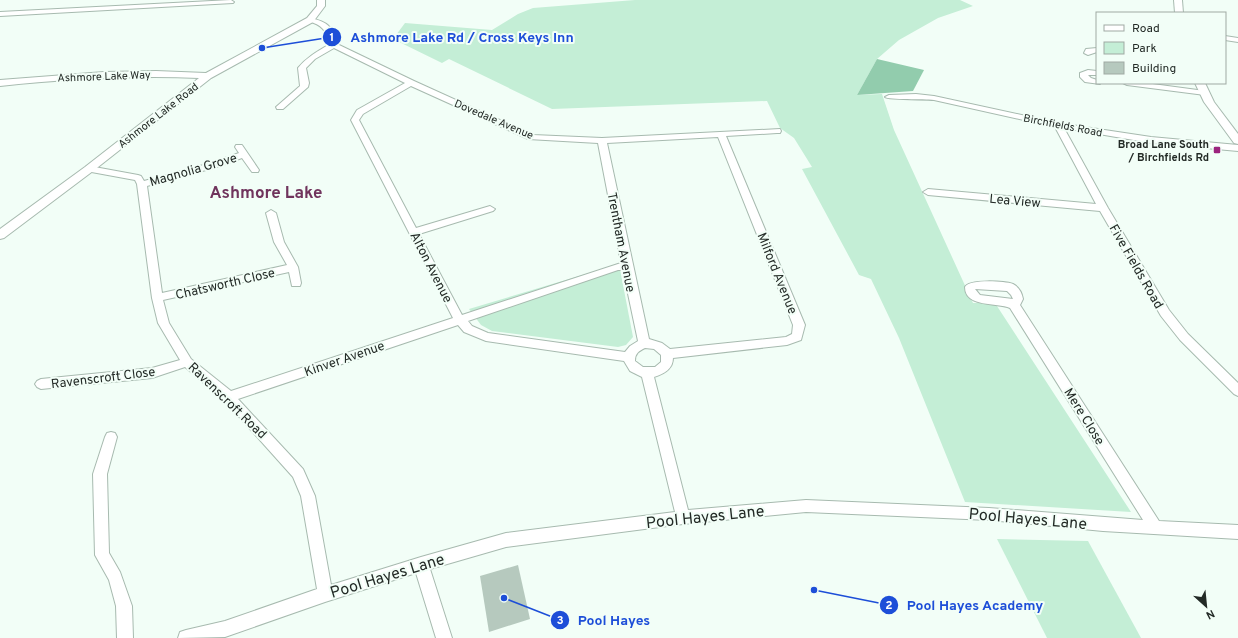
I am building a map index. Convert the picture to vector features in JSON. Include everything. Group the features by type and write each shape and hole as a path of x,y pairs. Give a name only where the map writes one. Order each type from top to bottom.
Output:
{"street":[{"path":"1178,0 1179,12"},
{"path":"0,14 199,2 231,2"},
{"name":"Ashmore Lake Road","path":"0,235 89,169 208,76 310,20 321,3"},
{"path":"280,107 304,87 305,83 302,68 305,63 334,45 329,28 325,24 310,20"},
{"path":"1226,38 1238,40"},
{"name":"Dovedale Avenue","path":"334,45 411,83 531,137 602,141 777,131"},
{"path":"1088,53 1089,51 1096,50"},
{"path":"1096,73 1088,72 1083,75 1088,80 1096,82"},
{"name":"Ashmore Lake Way","path":"0,83 64,77 133,74 208,76"},
{"name":"Alton Avenue","path":"411,83 360,112 355,120 415,232 459,319 468,329 486,337 628,357"},
{"path":"1135,84 1205,93"},
{"path":"1200,84 1205,93 1236,136"},
{"name":"Birchfields Road","path":"889,97 916,96 934,98 1058,125 1151,140 1238,148"},
{"name":"Five Fields Road","path":"1058,125 1103,208 1165,313 1174,326 1238,391"},
{"name":"Milford Avenue","path":"667,354 787,341 797,337 799,325 720,134"},
{"name":"Trentham Avenue","path":"602,141 644,343"},
{"name":"Magnolia Grove","path":"239,147 255,170"},
{"name":"Magnolia Grove","path":"142,184 214,165 244,154"},
{"path":"89,169 138,178 142,184"},
{"name":"Ravenscroft Road","path":"142,184 158,298 164,323 187,362 229,397 298,473 308,496 325,594"},
{"name":"Lea View","path":"928,192 1103,208"},
{"path":"415,232 490,209"},
{"name":"Chatsworth Close","path":"271,213 279,242 293,267 296,283"},
{"name":"Kinver Avenue","path":"229,397 459,319 611,269 627,266"},
{"name":"Chatsworth Close","path":"158,298 293,267"},
{"name":"Mere Close","path":"1014,305 1155,527"},
{"path":"644,343 655,344 662,348 667,354 667,364 662,370 647,374 637,371 630,364 628,357 631,350 644,343"},
{"name":"Ravenscroft Close","path":"41,384 152,373 187,362"},
{"path":"647,374 683,517"},
{"path":"111,437 100,474 102,555 115,577 124,606 124,638"},
{"name":"Pool Hayes Lane","path":"186,638 225,629 325,594 421,564 506,540 683,517 806,506 989,514 1238,532"},
{"path":"421,564 444,638"}],"green space":[{"path":"635,0 960,0 973,6 938,18 899,40 877,59 857,95 882,94 894,130 973,303 995,303 1131,512 965,502 899,338 871,279 859,275 802,169 812,167 794,138 780,128 767,101 552,109 449,59 442,63 393,39 405,23 492,30 518,14 533,8"},
{"path":"877,59 924,70 913,91 857,95"},
{"path":"619,264 633,337 626,345 618,347 492,331 481,325 469,309"},
{"path":"997,539 1088,541 1141,638 1047,638"}],"building":[{"path":"518,565 530,619 489,632 480,576"}],"place":[{"name":"Ashmore Lake Rd / Cross Keys Inn","path":"262,48"},
{"name":"Broad Lane South / Birchfields Rd","path":"1217,150"},
{"name":"Pool Hayes Academy","path":"814,590"},
{"name":"Pool Hayes","path":"504,598"}],"district":[{"name":"Ashmore Lake","path":"266,192"}]}
